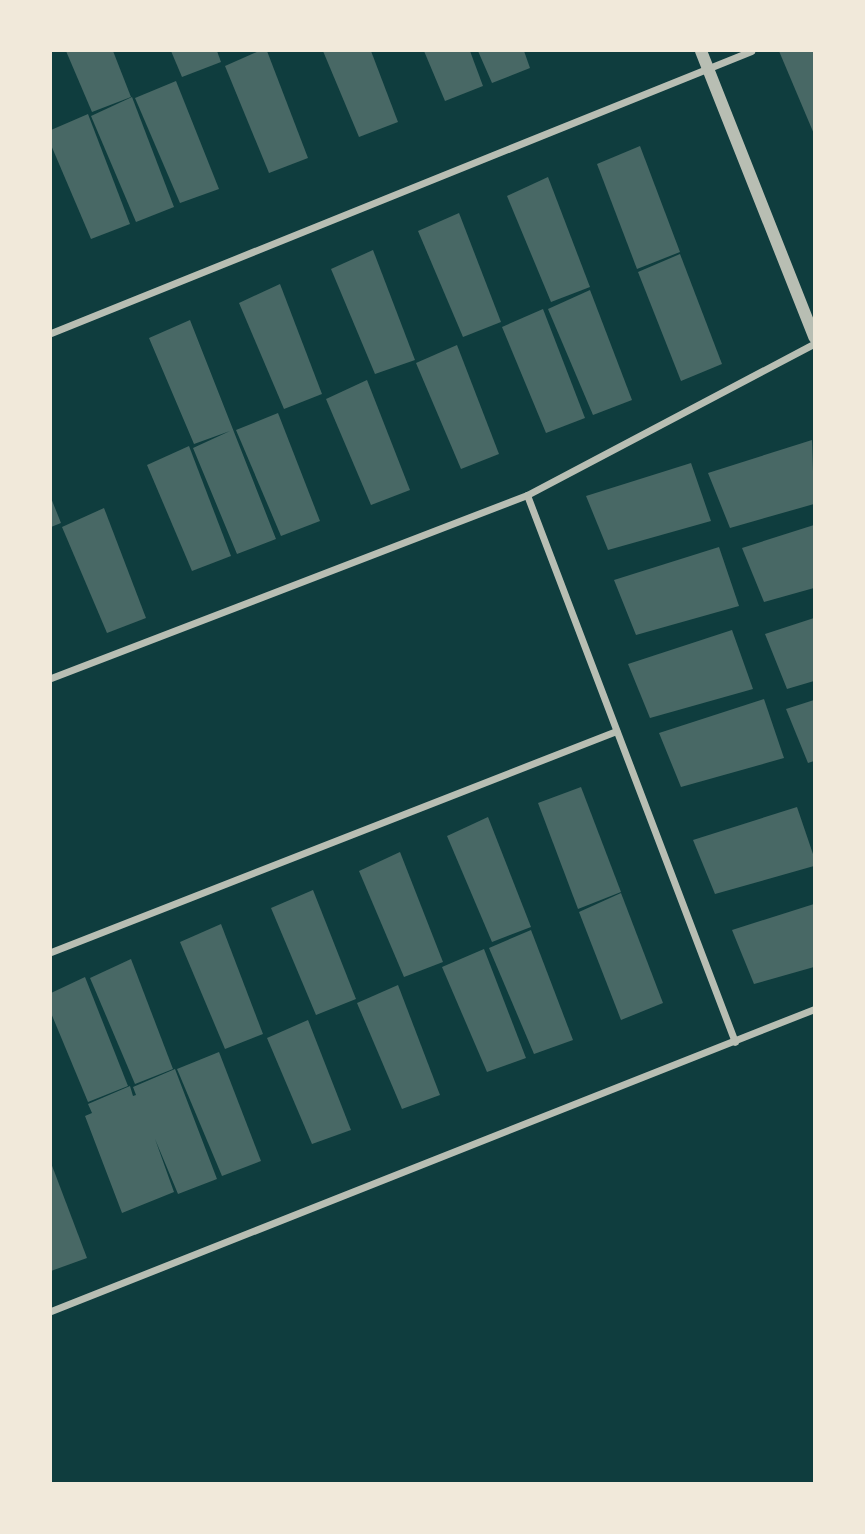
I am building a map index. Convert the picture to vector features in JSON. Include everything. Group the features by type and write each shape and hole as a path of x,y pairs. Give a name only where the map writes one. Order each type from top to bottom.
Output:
{"street":[{"path":"701,51 814,337"},
{"path":"51,333 751,51"},
{"path":"51,678 527,495 814,344"},
{"path":"527,495 734,1042"},
{"path":"51,952 616,731"},
{"path":"51,1311 814,1009"}],"building":[{"path":"66,51 113,51 131,97 92,112"},
{"path":"171,51 217,51 221,62 182,77"},
{"path":"259,51 267,51 308,158 269,173 225,66"},
{"path":"323,51 371,51 398,122 359,137"},
{"path":"424,51 470,51 483,86 445,101"},
{"path":"478,51 524,51 530,68 492,83"},
{"path":"779,51 814,51 814,134"},
{"path":"176,81 219,189 180,203 135,98"},
{"path":"132,97 174,207 136,222 91,116"},
{"path":"88,114 130,224 91,239 51,145 51,130"},
{"path":"640,146 680,252 637,269 597,164"},
{"path":"548,177 590,287 551,302 507,196"},
{"path":"459,213 501,322 463,337 418,231"},
{"path":"373,250 415,360 375,374 331,269"},
{"path":"680,254 722,364 681,381 638,272"},
{"path":"280,284 322,394 284,409 239,303"},
{"path":"590,290 632,400 593,415 548,309"},
{"path":"543,309 585,418 546,433 502,327"},
{"path":"190,320 276,539 237,554 193,448 230,431 194,444 149,338"},
{"path":"457,345 499,454 461,469 416,363"},
{"path":"367,380 410,490 371,505 326,399"},
{"path":"278,413 320,521 281,536 236,430"},
{"path":"812,440 814,504 730,528 708,473"},
{"path":"189,446 231,556 192,571 147,465"},
{"path":"691,463 711,521 608,550 586,496"},
{"path":"51,498 61,523 51,527"},
{"path":"104,508 146,618 107,633 62,527"},
{"path":"814,525 814,588 764,602 742,548"},
{"path":"719,547 739,606 636,635 614,580"},
{"path":"814,618 814,681 787,689 765,634"},
{"path":"732,630 753,689 650,718 628,664"},
{"path":"764,699 784,758 681,787 659,733"},
{"path":"814,700 814,761 808,763 786,709"},
{"path":"581,787 621,892 578,909 538,803"},
{"path":"797,807 814,857 814,866 715,894 693,840"},
{"path":"488,817 531,927 492,942 447,836"},
{"path":"400,852 443,962 404,977 359,871"},
{"path":"313,890 356,999 316,1015 271,908"},
{"path":"621,893 663,1003 621,1020 579,912"},
{"path":"814,904 814,967 754,984 732,930"},
{"path":"221,924 263,1034 225,1049 180,942"},
{"path":"531,930 573,1040 534,1054 489,948"},
{"path":"484,949 526,1058 487,1072 442,967"},
{"path":"131,959 173,1069 135,1084 90,978"},
{"path":"85,977 128,1086 88,1102 51,1013 51,993"},
{"path":"398,985 440,1095 402,1109 357,1003"},
{"path":"308,1020 351,1130 312,1144 267,1038"},
{"path":"219,1052 261,1161 222,1176 177,1069"},
{"path":"175,1069 217,1179 178,1194 155,1139 174,1192 122,1213 85,1116 92,1113 88,1104 130,1086 133,1096 136,1095 133,1087"},
{"path":"51,1163 87,1258 51,1271"}]}
